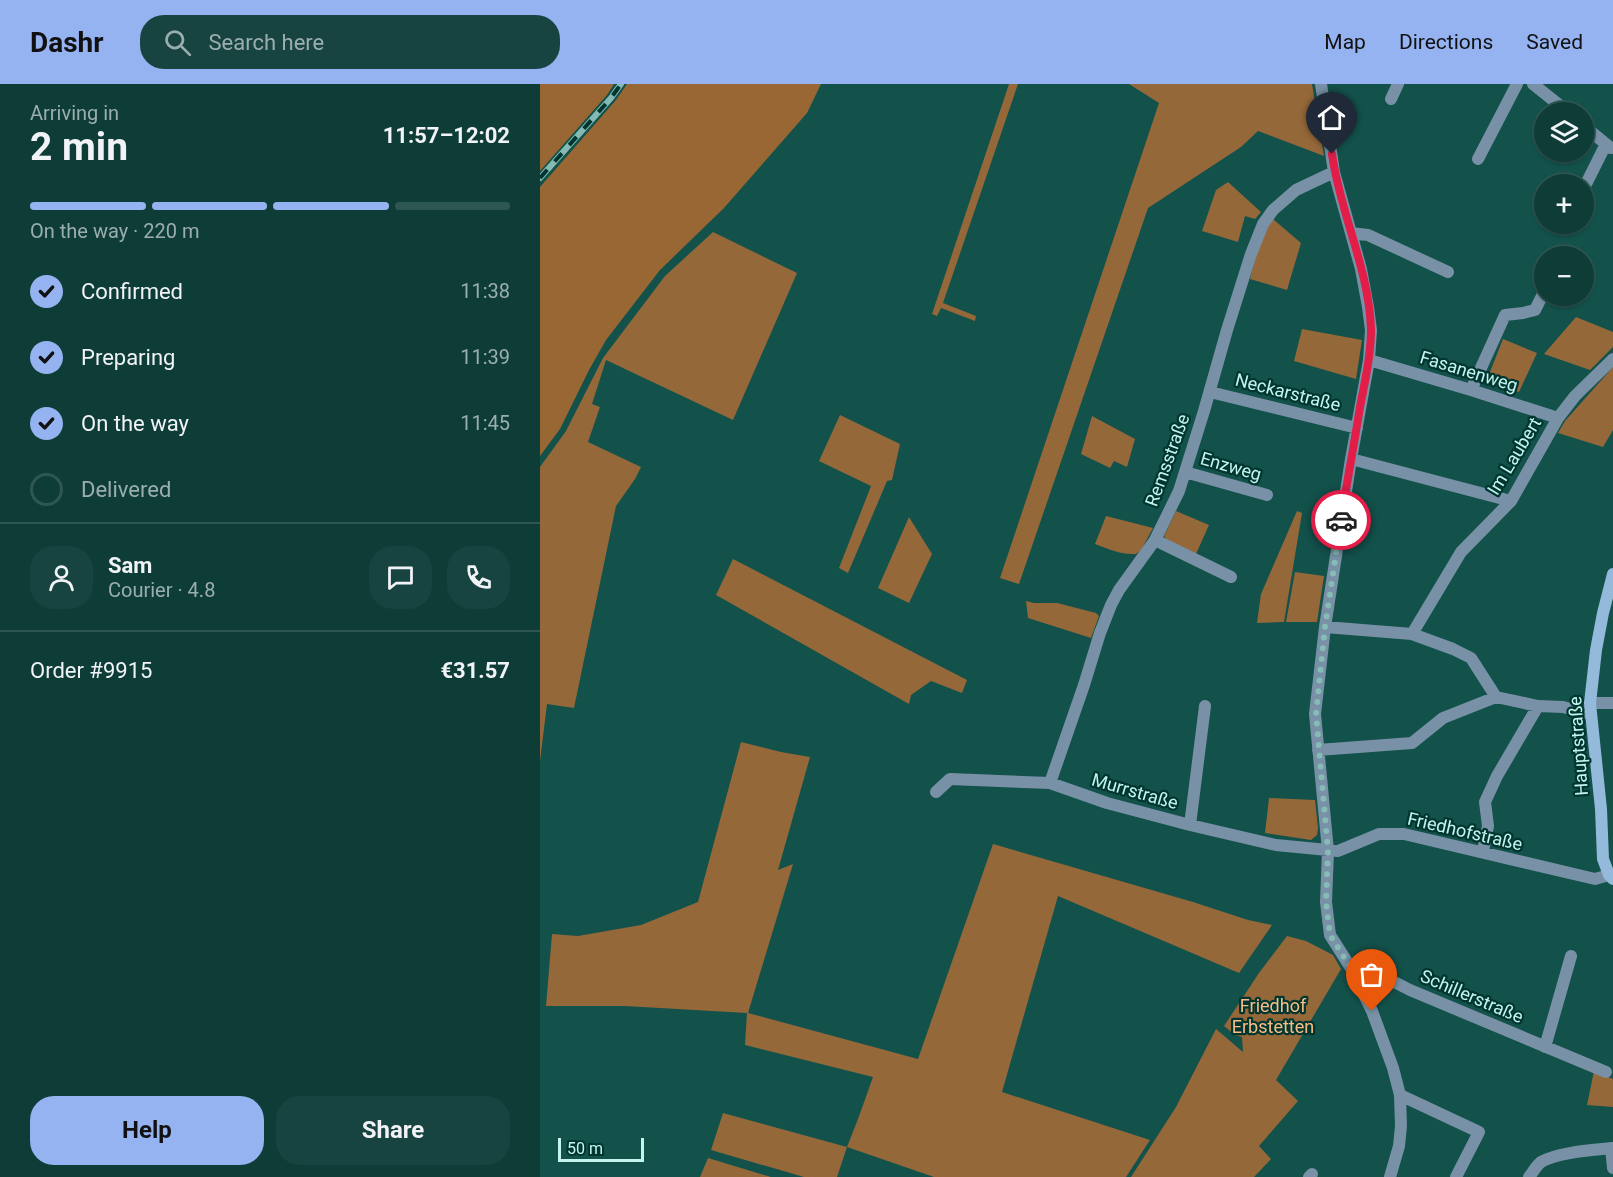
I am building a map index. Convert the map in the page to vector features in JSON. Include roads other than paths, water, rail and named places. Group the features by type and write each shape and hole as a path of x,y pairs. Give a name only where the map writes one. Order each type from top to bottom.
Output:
{"street":[{"path":"1321,84 1334,172 1351,233 1371,330 1369,360 1325,627 1316,714 1328,851 1326,902 1330,935 1351,968 1372,1011 1393,1068 1400,1095 1399,1146 1390,1177"},
{"path":"1391,99 1398,84"},
{"path":"1478,159 1517,84"},
{"path":"1533,84 1556,102"},
{"path":"1593,174 1610,146 1594,134"},
{"name":"Remsstraße","path":"1050,783 1111,605 1155,540 1179,491 1227,330 1263,224 1273,210 1296,189 1334,172"},
{"path":"1351,233 1368,235 1448,272"},
{"path":"1471,390 1506,315 1535,310 1537,306"},
{"name":"Im Laubert","path":"1413,634 1461,552 1511,501 1558,418 1575,396 1613,359"},
{"name":"Fasanenweg","path":"1369,360 1558,418"},
{"name":"Neckarstraße","path":"1210,392 1357,428"},
{"path":"1351,459 1511,501"},
{"name":"Enzweg","path":"1185,472 1267,495"},
{"path":"1155,540 1231,577"},
{"name":"Hauptstraße","path":"1611,877 1603,859 1600,799 1590,708 1596,650 1613,574"},
{"path":"1325,627 1413,634 1471,657 1496,697"},
{"path":"1318,750 1412,743 1443,718 1496,697 1538,706 1590,708 1613,703"},
{"path":"1191,825 1205,706"},
{"path":"1483,851 1488,826 1485,802 1497,776 1538,706"},
{"name":"Murrstraße","path":"936,792 950,779 1050,783 1107,803 1191,825 1276,845 1328,851"},
{"name":"Friedhofstraße","path":"1328,851 1338,851 1379,834 1404,834 1595,879 1611,877"},
{"path":"1545,1047 1570,956"},
{"name":"Schillerstraße","path":"1351,968 1371,970 1410,990 1606,1072"},
{"path":"1400,1095 1479,1132 1456,1177"},
{"path":"1529,1177 1544,1161 1564,1155 1612,1148 1613,1168"}],"railway":[{"path":"540,178 621,84"}],"park label":[{"name":"Friedhof Erbstetten","path":"1273,1015"}]}
